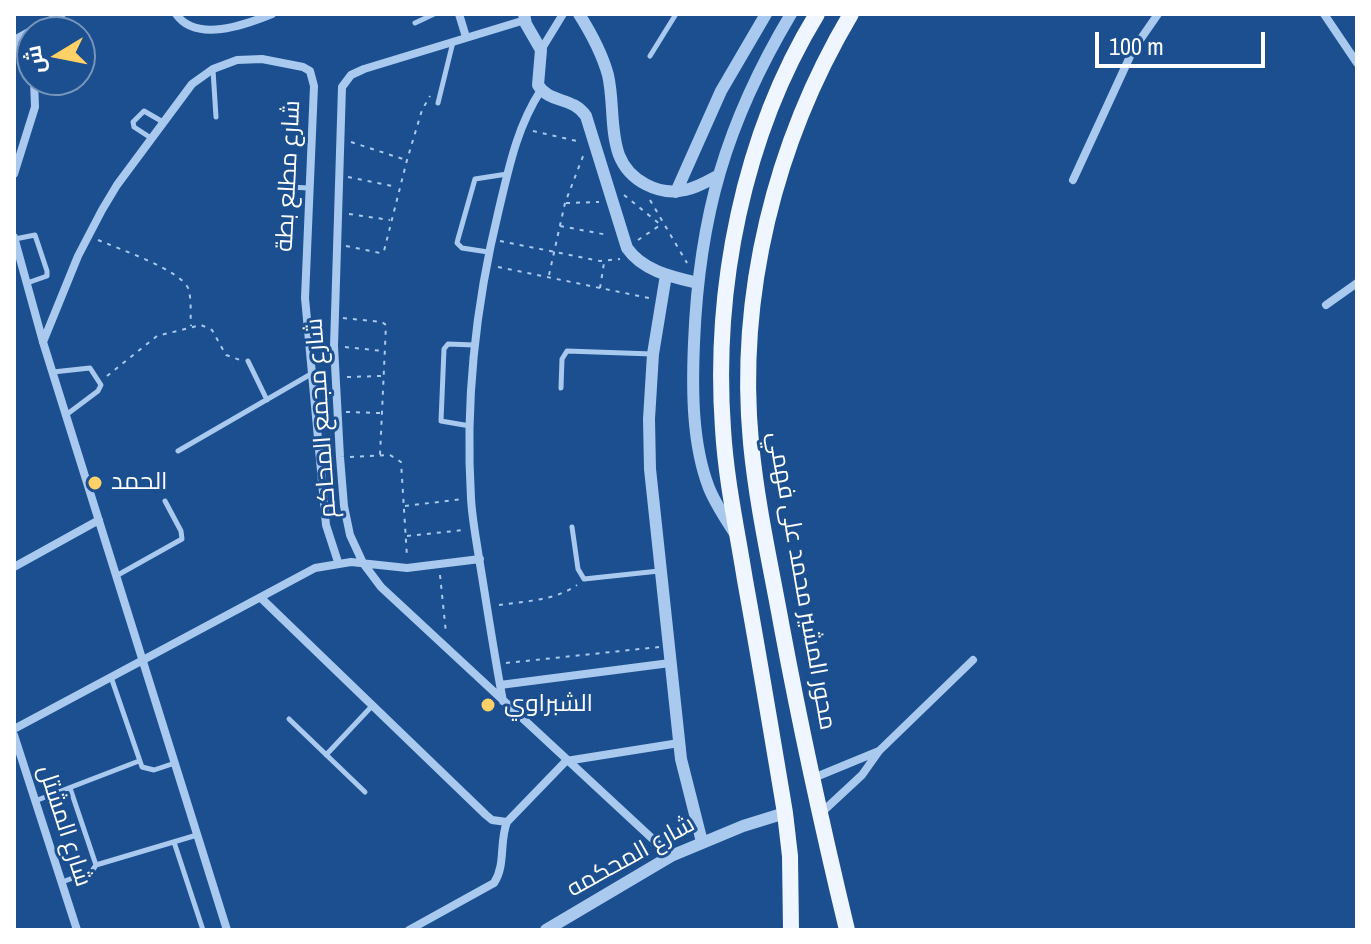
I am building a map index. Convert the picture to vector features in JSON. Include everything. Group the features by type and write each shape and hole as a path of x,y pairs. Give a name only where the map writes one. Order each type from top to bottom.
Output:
{"main road":[{"path":"791,930 790,856 785,813 725,461 721,396 723,330 731,259 746,188 784,78 817,14"},
{"name":"محور المشير محمد على فهمي","path":"847,930 811,779 755,475 749,407 750,339 762,246 783,166 809,97 851,14"}],"street":[{"path":"14,42 62,14"},
{"path":"176,14 188,26 200,30 243,24 272,14"},
{"path":"459,14 466,37"},
{"path":"563,14 541,50 538,80 541,90 544,94 579,107 586,116 626,246 641,263 666,275 698,282"},
{"path":"579,14 606,67 620,157 639,180 662,190 676,192 698,186 719,175"},
{"path":"676,192 721,91 766,14"},
{"path":"738,539 716,504 700,456 693,379 698,282 706,221 719,175 754,82 791,14"},
{"path":"1073,180 1133,50 1158,14"},
{"path":"1324,14 1357,63"},
{"path":"525,17 541,50"},
{"name":"شارع مجمع المحاكم","path":"525,17 351,75 342,87 334,346 344,506 350,535 363,563 381,587 671,856"},
{"name":"شارع مطلع بطة","path":"43,342 88,236 117,185 192,84 213,69 237,60 262,59 310,71 314,86 305,285 326,525 338,562"},
{"path":"503,702 471,498 470,426 474,345 485,265 520,127 541,90"},
{"path":"14,174 35,107 35,96"},
{"path":"593,143 616,137"},
{"path":"14,238 43,342 227,930"},
{"path":"666,275 653,354 650,469 679,743 702,842"},
{"path":"1326,305 1357,283"},
{"path":"14,567 99,520"},
{"path":"14,732 315,568 338,562 407,568 480,559"},
{"path":"261,598 492,820 507,822"},
{"path":"819,815 862,775 879,751 973,660"},
{"path":"500,685 670,663"},
{"name":"شارع المشتل","path":"14,732 77,930"},
{"path":"409,930 494,883 499,875 507,822 566,761 679,743"},
{"path":"811,779 879,751"},
{"name":"شارع المحكمه","path":"546,930 671,856 743,826 785,813"}],"lane":[{"path":"415,23 434,14"},
{"path":"650,56 676,14"},
{"path":"438,103 453,41"},
{"path":"213,69 216,117"},
{"path":"151,138 134,127 133,122 139,113 146,112 163,122"},
{"path":"488,252 462,248 457,243 458,239 475,179 508,174"},
{"path":"289,187 309,188"},
{"path":"14,238 35,235 47,271 47,276 27,283"},
{"path":"470,426 443,423 440,418 444,349 448,344 474,345"},
{"path":"561,388 562,359 567,351 653,354"},
{"path":"248,361 267,400"},
{"path":"53,372 90,368 100,381 98,391 66,415"},
{"path":"178,451 311,374"},
{"path":"116,576 182,539 165,501"},
{"path":"572,527 578,569 584,579 660,571"},
{"path":"111,677 139,761 148,770 175,763"},
{"path":"326,755 373,705"},
{"path":"289,719 365,792"},
{"path":"35,801 139,761"},
{"path":"70,788 96,865"},
{"path":"62,882 92,871 96,865 197,835"},
{"path":"174,842 203,930"}],"path":[{"path":"337,244 382,252 386,249 399,187 422,110 434,92 443,86"},
{"path":"520,127 593,143 579,162 565,203 549,276"},
{"path":"340,139 407,160"},
{"path":"339,175 399,187"},
{"path":"639,180 698,282"},
{"path":"607,182 662,224"},
{"path":"565,203 613,202"},
{"path":"338,213 391,220"},
{"path":"491,239 604,261 616,260 626,246 662,224"},
{"path":"560,226 626,246"},
{"path":"88,236 150,262 183,281 189,292 191,327"},
{"path":"600,288 604,261"},
{"path":"485,265 662,301"},
{"path":"334,317 385,323 380,455"},
{"path":"100,381 151,339 191,327 209,327 226,355 248,361"},
{"path":"334,346 384,351"},
{"path":"335,378 382,376"},
{"path":"337,412 381,413"},
{"path":"340,457 380,455 396,457 401,462 407,568"},
{"path":"404,506 471,498"},
{"path":"406,536 474,529"},
{"path":"438,564 448,650"},
{"path":"486,607 550,598 584,579"},
{"path":"496,665 668,646"}],"place":[{"name":"الحمد","path":"95,483"},
{"name":"الشبراوي","path":"488,705"}]}
